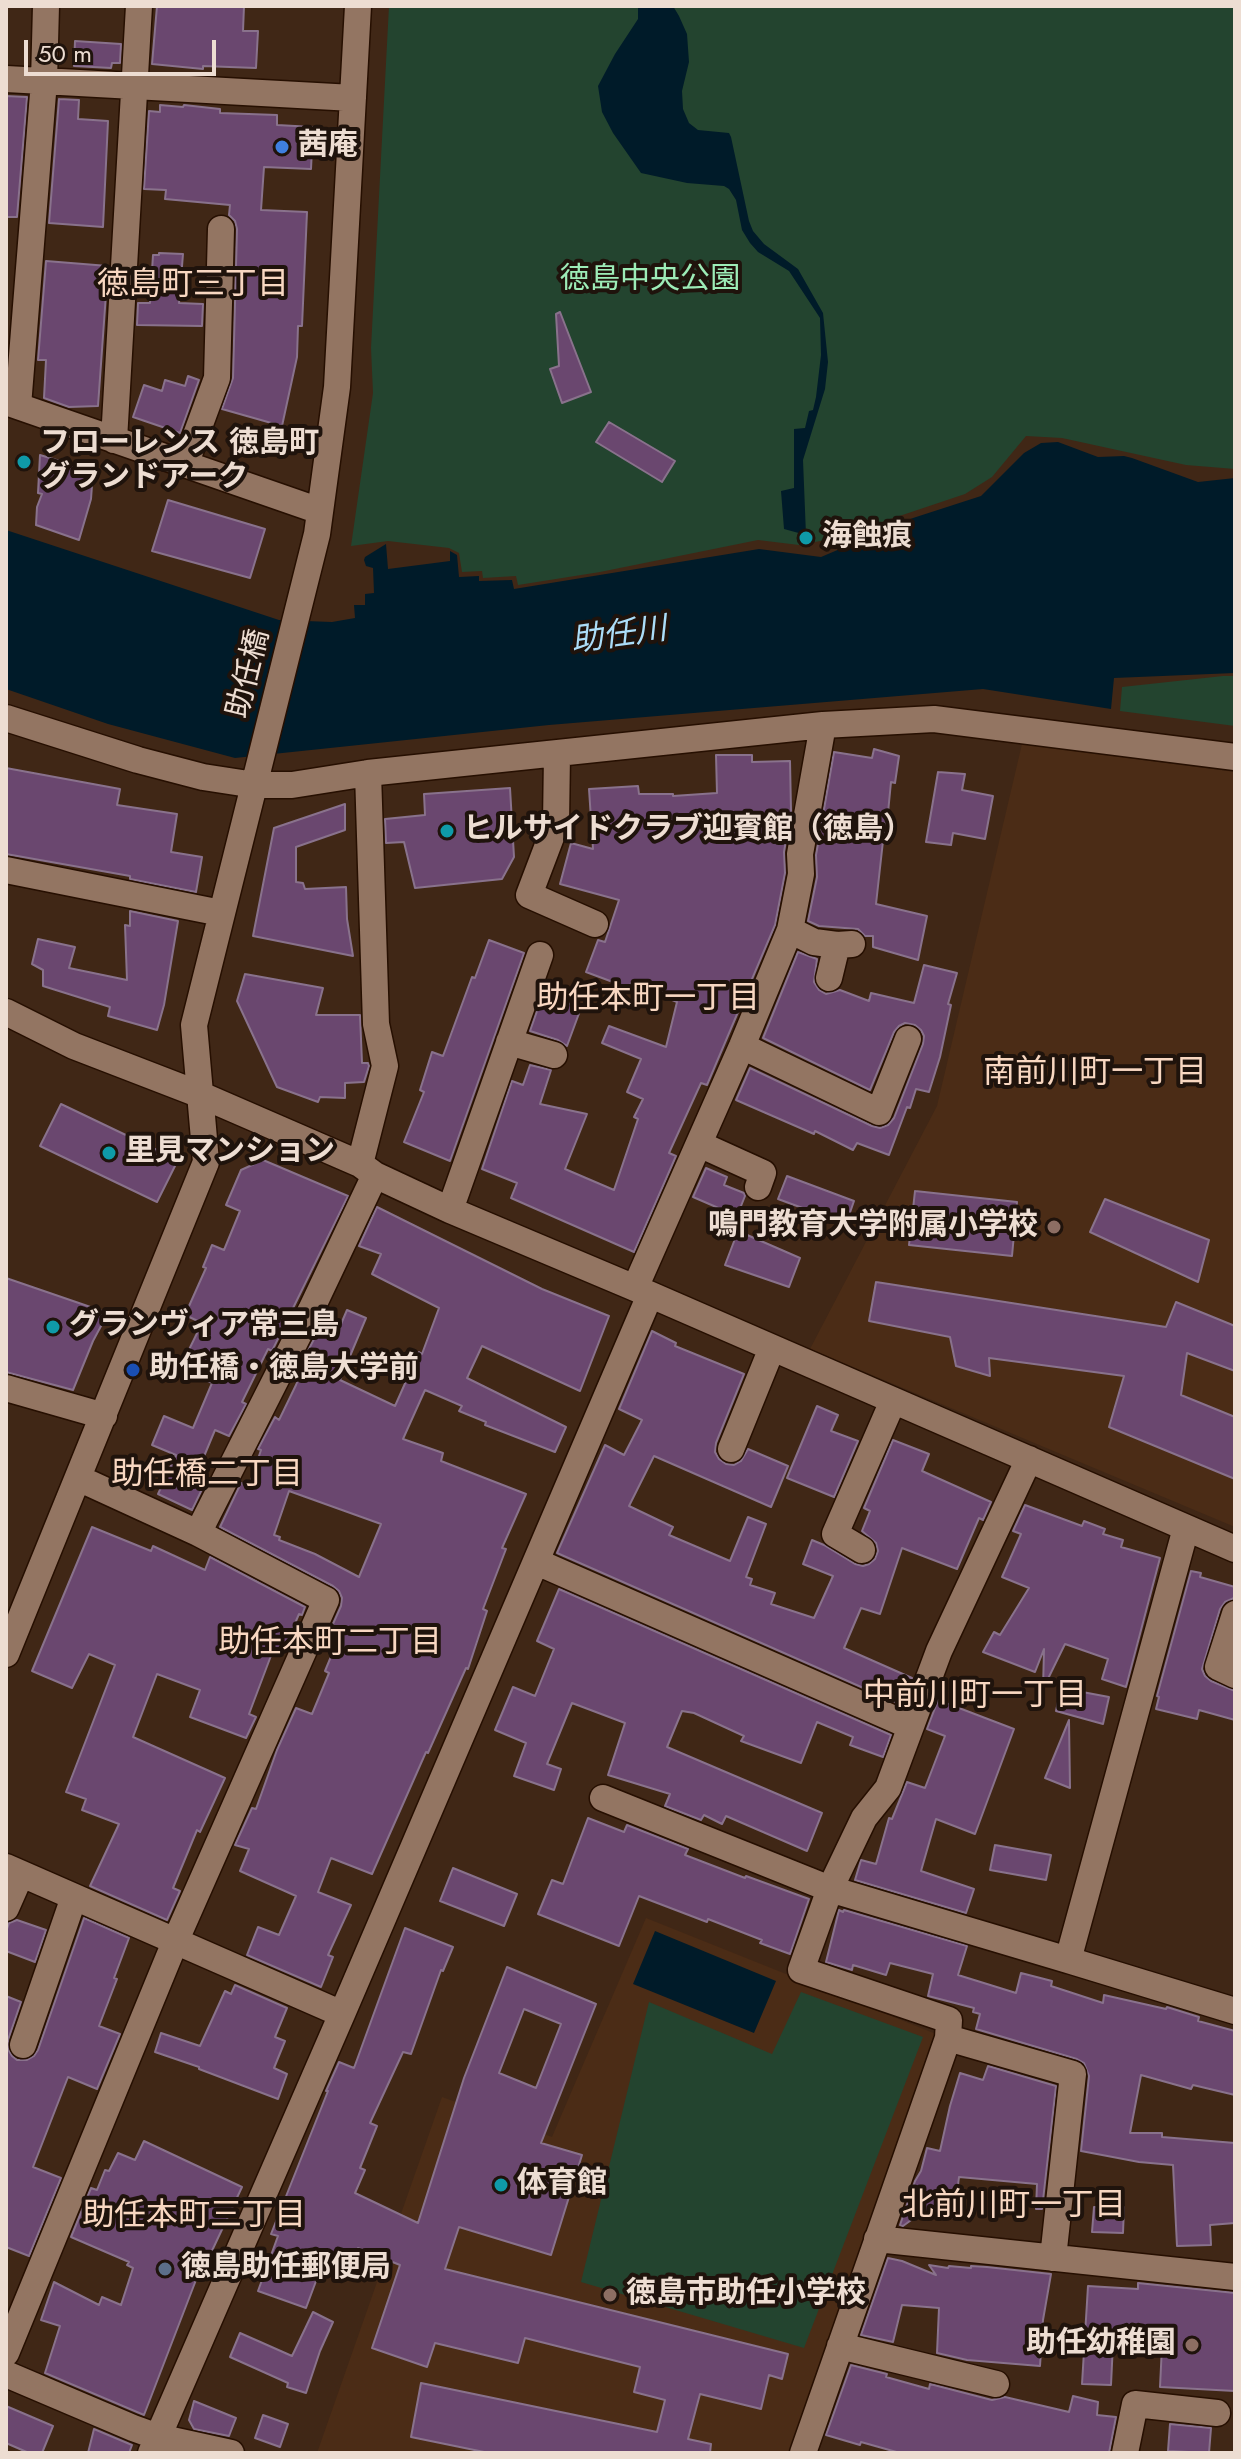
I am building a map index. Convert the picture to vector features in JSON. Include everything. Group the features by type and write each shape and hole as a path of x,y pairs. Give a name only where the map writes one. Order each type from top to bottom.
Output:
{"street":[{"path":"46,6 44,81 12,404 320,511"},
{"path":"114,440 139,6"},
{"name":"助任橋","path":"6,1654 206,1162 194,1025 301,604 320,511 337,387 358,6"},
{"path":"6,79 353,98"},
{"path":"185,465 217,378 221,229"},
{"path":"6,718 203,777 258,773 292,785 368,773 823,725 934,719 1235,757"},
{"path":"155,2445 537,1562 699,1144 790,930 823,725"},
{"path":"557,754 556,824 529,895 595,924"},
{"path":"198,1533 311,1310 367,1169 385,1066 376,1024 368,773"},
{"path":"6,870 221,913"},
{"path":"790,930 814,942 844,945 829,978"},
{"path":"450,1210 540,955"},
{"path":"6,1012 74,1046 201,1095 367,1169 450,1210 1235,1549"},
{"path":"742,1046 879,1112 908,1039"},
{"path":"509,1042 554,1055"},
{"path":"699,1144 763,1173 758,1187"},
{"path":"731,1449 772,1348"},
{"path":"6,1388 104,1416"},
{"path":"862,1550 835,1534 893,1401"},
{"path":"803,2453 948,2038 949,2020 801,1970 830,1889 864,1818 888,1788 939,1651 1029,1459"},
{"path":"6,2353 175,1942 326,1600 198,1533 78,1478"},
{"path":"1068,1960 1186,1528"},
{"path":"537,1562 910,1726"},
{"path":"1235,1614 1218,1667 1235,1675"},
{"path":"603,1798 830,1889 1235,2011"},
{"path":"6,1908 13,1870 342,2014"},
{"path":"23,2045 74,1897"},
{"path":"948,2038 1073,2074 1053,2258"},
{"path":"877,2239 1235,2277"},
{"path":"840,2346 996,2384"},
{"path":"6,2374 155,2445 231,2453"},
{"path":"1125,2453 1135,2404 1217,2413"}],"shaded area":[{"name":"鳴門教育大学附属小学校","path":"1022,744 1235,772 1235,1527 810,1349 937,1106"},
{"name":"徳島市助任小学校","path":"646,1918 936,2034 792,2453 317,2453 442,2097 552,2137"}],"green space":[{"name":"徳島中央公園","path":"389,6 1235,6 1235,469 1186,465 1062,438 1026,436 992,477 965,494 831,539 799,545 758,540 518,585 516,576 483,578 482,571 462,572 459,553 449,548 388,541 351,546 373,393 371,348"},
{"path":"1235,676 1235,726 1120,711 1122,687"},
{"path":"801,1992 923,2037 804,2348 581,2282 649,2002 772,2054"}],"water":[{"path":"638,6 673,6 687,34 689,62 682,91 683,109 689,123 698,130 729,133 753,231 764,244 798,269 823,313 828,362 825,389 803,460 806,535 784,529 781,491 794,488 794,429 805,428 816,397 821,355 820,318 789,271 758,252 750,243 742,230 736,200 729,189 641,173 613,133 602,112 598,86 638,19"},
{"name":"助任川","path":"1058,442 1098,457 1132,458 1198,482 1235,478 1235,673 1114,678 1111,709 983,689 549,725 235,758 108,724 6,689 6,530 279,620 332,622 355,618 354,605 365,605 365,594 374,593 373,568 366,566 364,560 386,544 388,569 450,561 450,551 457,555 459,577 479,576 479,581 512,580 514,589 759,549 821,557 913,518 981,496 1024,453 1041,443"},
{"path":"655,1931 776,1981 754,2033 633,1984"}],"building":[{"path":"157,6 244,6 243,31 258,31 256,68 203,66 203,69 152,64"},
{"path":"75,41 121,44 120,63 112,63 111,68 74,66"},
{"path":"6,96 27,97 17,217 6,217"},
{"path":"59,99 79,100 78,119 108,121 103,227 49,223"},
{"path":"160,105 220,109 220,113 277,115 277,125 313,127 311,169 264,167 261,210 307,212 302,326 298,326 297,357 282,426 222,409 233,378 237,229 229,215 230,205 165,199 166,190 144,189 149,111 160,112"},
{"path":"183,254 179,303 203,304 202,326 137,325 138,303 150,303 153,255"},
{"path":"46,261 108,266 98,406 69,407 44,398 46,360 38,360"},
{"path":"560,312 591,392 562,403 550,369 559,366 556,314"},
{"path":"188,376 199,380 180,433 133,417 144,385 162,391 165,380 185,386"},
{"path":"609,422 675,461 662,482 596,442"},
{"path":"40,455 93,471 91,499 79,540 36,525 37,507 42,494 38,493"},
{"path":"168,500 265,529 250,578 152,551"},
{"path":"874,749 899,756 895,783 891,782 876,904 927,916 918,960 873,947 873,936 865,936 858,929 819,926 808,921 834,752 872,758"},
{"path":"716,755 752,755 752,762 790,761 791,811 784,852 785,873 775,925 707,1085 701,1083 669,1153 676,1156 634,1252 511,1198 517,1183 482,1169 512,1081 523,1085 530,1065 551,1070 540,1104 587,1114 565,1169 614,1190 638,1119 634,1117 643,1099 627,1092 641,1059 602,1043 609,1026 666,1047 677,1002 631,983 629,988 586,972 598,940 605,942 619,900 560,884 571,843 593,849 589,789 638,786 639,794 673,796 717,793"},
{"path":"6,768 120,789 117,805 177,814 171,852 202,857 196,892 130,879 130,876 6,854"},
{"path":"938,772 965,774 962,790 993,796 985,839 953,833 951,845 926,842"},
{"name":"ヒルサイドクラブ迎賓館（徳島）","path":"510,788 514,857 502,879 415,888 404,842 386,843 385,819 425,815 424,794"},
{"path":"345,804 345,830 296,847 296,882 303,883 305,889 346,887 353,956 253,936 274,828"},
{"path":"130,911 178,921 157,1030 108,1016 110,1007 43,986 43,970 32,964 38,939 75,947 69,968 127,980 125,925 130,926"},
{"path":"489,940 524,953 450,1161 404,1142 424,1092 420,1090 432,1052 443,1056"},
{"path":"798,952 817,959 814,982 819,990 826,994 840,990 869,1001 871,993 914,1003 924,965 957,973 948,1004 951,1005 940,1057 929,1092 916,1089 889,1155 857,1143 853,1150 815,1131 814,1134 736,1100 750,1068 872,1126 880,1128 894,1118 923,1044 924,1036 915,1025 905,1023 894,1032 870,1090 763,1038"},
{"path":"245,974 323,988 316,1015 360,1015 362,1063 369,1066 364,1082 345,1083 345,1098 320,1097 318,1102 277,1087 237,1001"},
{"path":"543,994 581,1008 567,1046 530,1031"},
{"name":"里見マンション","path":"61,1104 178,1160 157,1202 40,1146"},
{"path":"263,1160 348,1196 272,1351 268,1349 242,1402 246,1404 229,1436 215,1430 195,1478 205,1483 192,1510 158,1494 176,1455 152,1445 164,1416 193,1428 212,1383 180,1368 202,1323 185,1315 206,1268 203,1267 212,1245 224,1250 240,1211 226,1205 241,1170"},
{"path":"706,1168 727,1177 724,1185 744,1193 737,1216 693,1197"},
{"path":"787,1176 854,1201 846,1224 778,1199"},
{"path":"915,1191 1017,1202 1012,1256 909,1245"},
{"path":"1105,1199 1209,1240 1198,1282 1090,1232"},
{"path":"377,1207 542,1289 609,1316 580,1391 482,1346 467,1378 566,1427 555,1452 485,1425 486,1422 459,1411 462,1406 425,1390 403,1439 443,1453 441,1461 526,1494 502,1548 506,1549 483,1609 487,1611 468,1669 426,1752 372,1874 331,1858 318,1892 351,1905 328,1955 333,1957 321,1987 247,1955 258,1927 279,1935 296,1896 240,1871 249,1849 235,1845 252,1808 256,1809 296,1708 312,1714 342,1630 332,1626 342,1598 333,1586 220,1527 241,1483 249,1486 261,1450 258,1449 275,1417 279,1420 304,1365 301,1364 325,1318 341,1324 347,1310 366,1318 340,1380 395,1406 419,1352 422,1354 439,1308 372,1274 381,1254 359,1246","holes":["289,1491 381,1524 359,1577 274,1535"]},
{"path":"738,1231 800,1258 789,1287 725,1265"},
{"name":"グランヴィア常三島","path":"6,1278 108,1313 73,1390 6,1372"},
{"path":"876,1282 1166,1327 1176,1302 1235,1326 1235,1371 1187,1353 1181,1395 1235,1417 1235,1479 1109,1427 1124,1376 989,1358 990,1376 956,1366 950,1337 869,1321"},
{"path":"652,1331 676,1343 675,1346 744,1374 716,1443 715,1452 719,1459 734,1465 741,1461 748,1449 788,1466 771,1507 654,1456 629,1506 673,1527 669,1535 730,1561 748,1517 766,1524 746,1577 752,1579 750,1585 775,1593 771,1604 814,1618 833,1576 803,1564 812,1540 855,1564 863,1566 875,1559 878,1551 876,1543 862,1531 870,1511 864,1508 893,1440 929,1454 922,1471 991,1502 983,1520 979,1518 957,1569 902,1548 880,1614 861,1608 844,1648 912,1678 902,1705 557,1553 605,1445 624,1455 642,1420 619,1409"},
{"path":"817,1406 838,1415 831,1431 858,1441 834,1497 787,1478"},
{"path":"1025,1505 1082,1526 1084,1521 1105,1529 1103,1534 1123,1540 1121,1547 1160,1558 1126,1687 1102,1679 1108,1659 1065,1644 1043,1689 1044,1649 1035,1672 983,1652 994,1632 1000,1635 1029,1588 1002,1577 1021,1534 1013,1531"},
{"path":"92,1527 151,1551 153,1546 205,1570 210,1557 305,1607 281,1656 272,1653 249,1714 256,1717 246,1738 190,1717 200,1690 157,1674 133,1737 225,1778 200,1832 197,1830 173,1888 180,1891 167,1920 90,1886 119,1824 82,1810 86,1799 66,1792 115,1665 89,1654 72,1688 32,1671"},
{"path":"1191,1571 1201,1573 1200,1577 1235,1587 1234,1598 1225,1602 1220,1609 1202,1669 1211,1681 1235,1691 1235,1720 1199,1710 1197,1719 1156,1709"},
{"path":"559,1589 891,1735 883,1757 850,1745 853,1737 817,1722 801,1763 741,1741 744,1736 694,1713 682,1711 667,1747 822,1813 807,1851 726,1816 722,1824 704,1815 701,1820 665,1806 670,1794 608,1775 625,1723 572,1703 547,1764 561,1769 554,1790 514,1776 526,1743 495,1730 513,1687 535,1696 554,1649 537,1641"},
{"path":"1061,1688 1109,1697 1103,1724 1056,1711"},
{"path":"938,1700 1014,1729 975,1834 936,1819 921,1871 974,1889 966,1913 855,1880 861,1860 876,1864 889,1818 892,1819 907,1782 925,1788 945,1736 927,1729"},
{"path":"1069,1720 1070,1788 1045,1778"},
{"path":"588,1818 624,1832 627,1825 688,1849 685,1855 809,1899 790,1954 708,1919 707,1922 639,1896 619,1946 538,1914 552,1880 563,1884"},
{"path":"995,1845 1051,1855 1046,1880 990,1870"},
{"path":"453,1868 517,1894 504,1926 440,1901"},
{"path":"839,1910 967,1946 958,1975 1016,1993 1021,1973 1052,1981 1051,1986 1103,2003 1104,1995 1167,2007 1199,2017 1198,2021 1235,2031 1235,2095 1193,2085 1191,2089 1141,2075 1130,2133 1162,2133 1162,2137 1235,2143 1235,2223 1210,2225 1211,2245 1177,2246 1173,2165 1081,2151 1089,2076 1084,2063 976,2029 980,2014 973,2012 974,2008 928,1996 933,1974 890,1963 886,1975 853,1965 852,1970 826,1962"},
{"path":"84,1918 129,1938 99,2026 120,2034 97,2089 68,2077 33,2167 61,2178 29,2256 6,2247 6,1996 21,2002 8,2049 17,2060 27,2060 38,2050"},
{"path":"17,1920 46,1930 35,1962 6,1951 9,1923"},
{"path":"405,1928 453,1947 441,1970 411,2054 403,2052 370,2123 377,2126 360,2168 365,2170 355,2193 418,2223 464,2078 507,1967 596,2004 541,2143 582,2155 551,2255 459,2227 445,2269 788,2354 782,2379 769,2375 761,2409 700,2394 688,2439 711,2444 710,2453 489,2453 411,2437 421,2383 657,2432 665,2400 634,2392 640,2367 525,2338 518,2363 435,2343 427,2367 372,2348 400,2265 358,2248 351,2267 325,2257 306,2308 258,2291 278,2236 271,2234 326,2091 339,2062 354,2068","holes":["524,2009 561,2024 536,2088 499,2073"]},
{"path":"235,1985 287,2008 275,2037 285,2041 274,2068 287,2074 278,2099 155,2052 161,2033 200,2046 225,1991 231,1994"},
{"path":"988,2066 1056,2086 1042,2209 1036,2209 1037,2184 959,2177 954,2218 914,2218 900,2225 927,2148 940,2151 960,2073 983,2080"},
{"path":"144,2141 242,2187 210,2255 206,2254 144,2415 45,2373 60,2326 41,2320 54,2282 99,2305 102,2297 121,2305 133,2268 127,2265 129,2262 71,2237 91,2188 97,2190 105,2170 109,2171 118,2153 135,2160"},
{"path":"1094,2207 1124,2207 1123,2233 1092,2232"},
{"path":"888,2258 936,2275 929,2265 1051,2274 1043,2320 1040,2366 967,2360 937,2353 939,2308 902,2305 893,2342 861,2335"},
{"path":"1138,2283 1235,2293 1235,2391 1160,2387 1162,2346 1113,2343 1111,2385 1082,2384 1088,2286 1138,2289"},
{"path":"313,2312 333,2322 306,2393 287,2387 288,2383 230,2357 240,2333 292,2356"},
{"path":"851,2365 929,2389 930,2384 992,2400 1005,2397 1069,2412 1073,2396 1098,2402 1097,2415 1116,2417 1109,2453 900,2453 826,2435"},
{"path":"194,2401 236,2418 229,2436 194,2429 189,2420"},
{"path":"6,2406 53,2426 42,2453 29,2453 6,2443"},
{"path":"263,2415 288,2424 280,2447 255,2438"},
{"path":"1170,2424 1211,2428 1209,2453 1168,2451"},
{"path":"94,2429 132,2445 129,2453 88,2453"}],"place":[{"name":"茜庵","path":"282,147"},
{"name":"フローレンス 徳島町 グランドアーク","path":"24,462"},
{"name":"海蝕痕","path":"806,538"},
{"name":"ヒルサイドクラブ迎賓館（徳島）","path":"447,831"},
{"name":"里見マンション","path":"109,1153"},
{"name":"鳴門教育大学附属小学校","path":"1054,1227"},
{"name":"グランヴィア常三島","path":"53,1327"},
{"name":"助任橋・徳島大学前","path":"133,1370"},
{"name":"体育館","path":"501,2185"},
{"name":"徳島助任郵便局","path":"165,2269"},
{"name":"徳島市助任小学校","path":"610,2295"},
{"name":"助任幼稚園","path":"1192,2345"}],"district":[{"name":"徳島町三丁目","path":"193,286"},
{"name":"助任本町一丁目","path":"648,1000"},
{"name":"南前川町一丁目","path":"1095,1074"},
{"name":"助任橋二丁目","path":"207,1476"},
{"name":"助任本町二丁目","path":"330,1644"},
{"name":"中前川町一丁目","path":"975,1697"},
{"name":"北前川町一丁目","path":"1014,2207"},
{"name":"助任本町三丁目","path":"194,2217"}]}
